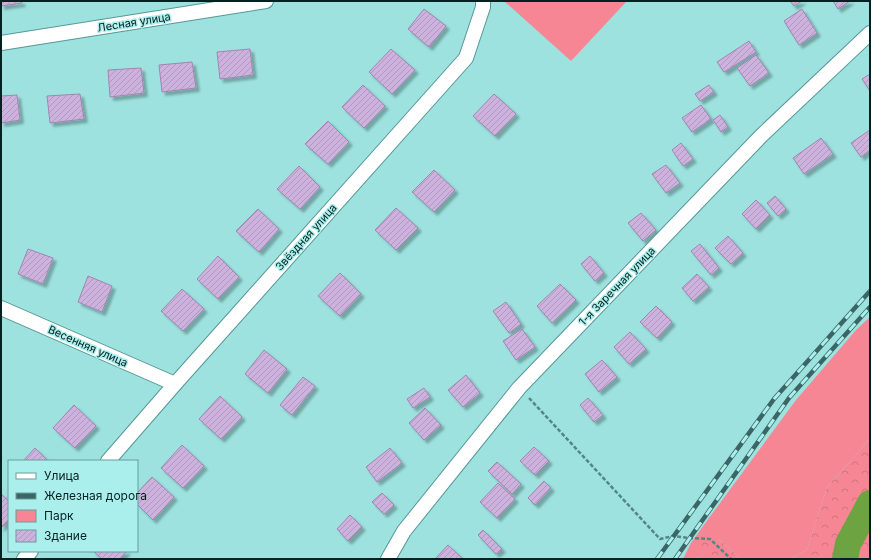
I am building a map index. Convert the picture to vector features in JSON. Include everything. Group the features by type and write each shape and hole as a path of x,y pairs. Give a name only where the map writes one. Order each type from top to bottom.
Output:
{"street":[{"name":"Лесная улица","path":"1,42 266,1"},
{"name":"Звёздная улица","path":"109,460 466,58 483,7 482,1"},
{"name":"1-я Заречная улица","path":"388,559 404,531 519,388 761,136 870,33"},
{"name":"Весенняя улица","path":"1,308 175,384"}],"path":[{"path":"519,388 660,539 673,536 710,539 731,559"}],"green space":[{"path":"504,1 627,1 571,61"},
{"path":"870,317 870,437 865,445 827,487 807,550 789,559 741,559 719,539 697,556 702,559 683,559 691,543 796,400 856,330"},
{"path":"870,437 870,491 842,543 838,559 789,559 807,550 827,487 865,445"},
{"path":"870,521 870,559 855,559 860,543"},
{"path":"719,539 741,559 702,559 697,556 703,540"}],"building":[{"path":"1,1 21,1 22,3 1,6"},
{"path":"790,1 802,1 794,6"},
{"path":"833,1 850,1 838,9"},
{"path":"424,9 446,26 429,47 408,29"},
{"path":"802,9 817,33 799,45 784,21"},
{"path":"749,41 756,52 724,72 717,62"},
{"path":"250,49 253,75 220,79 217,52"},
{"path":"391,49 415,70 392,94 369,72"},
{"path":"756,55 769,73 750,86 737,68"},
{"path":"192,62 196,88 162,92 159,65"},
{"path":"141,68 144,93 110,97 108,70"},
{"path":"870,74 870,91 862,79"},
{"path":"363,85 385,106 364,128 342,107"},
{"path":"709,85 714,92 700,101 695,94"},
{"path":"80,94 84,119 50,123 47,96"},
{"path":"494,94 516,114 495,136 473,116"},
{"path":"17,95 20,120 1,123 1,96"},
{"path":"701,105 711,119 692,132 682,118"},
{"path":"720,115 728,127 721,132 713,120"},
{"path":"328,121 349,142 328,164 305,144"},
{"path":"870,130 870,150 861,157 851,143"},
{"path":"821,138 833,154 804,174 793,158"},
{"path":"681,143 693,159 683,166 672,150"},
{"path":"666,165 680,183 666,193 652,174"},
{"path":"299,166 320,187 300,209 277,189"},
{"path":"434,170 455,190 434,212 412,192"},
{"path":"775,196 786,209 778,216 767,203"},
{"path":"756,200 770,215 756,229 742,214"},
{"path":"396,208 418,228 396,250 375,230"},
{"path":"258,209 279,229 259,252 236,231"},
{"path":"641,213 656,230 643,241 628,223"},
{"path":"728,236 743,253 731,264 715,248"},
{"path":"700,244 719,268 711,275 691,251"},
{"path":"28,249 53,258 43,284 18,274"},
{"path":"218,256 239,277 218,299 197,279"},
{"path":"590,256 604,273 595,281 581,264"},
{"path":"340,273 361,294 340,316 318,296"},
{"path":"697,274 709,287 693,301 682,288"},
{"path":"88,276 112,286 102,312 78,302"},
{"path":"560,284 576,300 552,323 537,306"},
{"path":"182,289 204,309 183,331 161,311"},
{"path":"506,302 521,324 509,333 493,311"},
{"path":"656,306 672,322 657,338 640,322"},
{"path":"522,329 535,347 516,360 503,341"},
{"path":"630,332 646,349 629,364 614,347"},
{"path":"264,350 287,369 268,393 245,374"},
{"path":"602,360 617,377 599,392 585,374"},
{"path":"466,375 480,393 463,407 448,390"},
{"path":"303,377 315,386 292,415 280,405"},
{"path":"424,388 430,397 413,408 407,399"},
{"path":"220,396 242,417 221,439 199,419"},
{"path":"588,398 603,415 594,422 580,405"},
{"path":"74,405 96,426 75,448 53,428"},
{"path":"425,408 441,425 424,440 409,423"},
{"path":"182,445 204,466 183,488 161,468"},
{"path":"534,447 549,461 535,475 520,461"},
{"path":"35,448 47,460 24,460"},
{"path":"390,448 402,463 377,482 366,467"},
{"path":"497,462 521,484 512,494 488,471"},
{"path":"152,477 174,497 153,520 138,505 138,492"},
{"path":"544,481 551,488 535,505 528,498"},
{"path":"498,483 515,499 497,518 480,502"},
{"path":"382,493 394,505 384,514 372,502"},
{"path":"1,494 8,500 8,521 1,528"},
{"path":"350,515 362,527 348,541 337,529"},
{"path":"483,530 502,549 496,554 478,535"},
{"path":"448,545 463,559 435,559"},
{"path":"94,552 126,552 120,559 102,559"}],"waterway":[{"path":"845,559 848,544 870,503"}],"railway":[{"path":"657,559 774,399 870,291"},
{"path":"675,559 789,398 870,307"}]}
